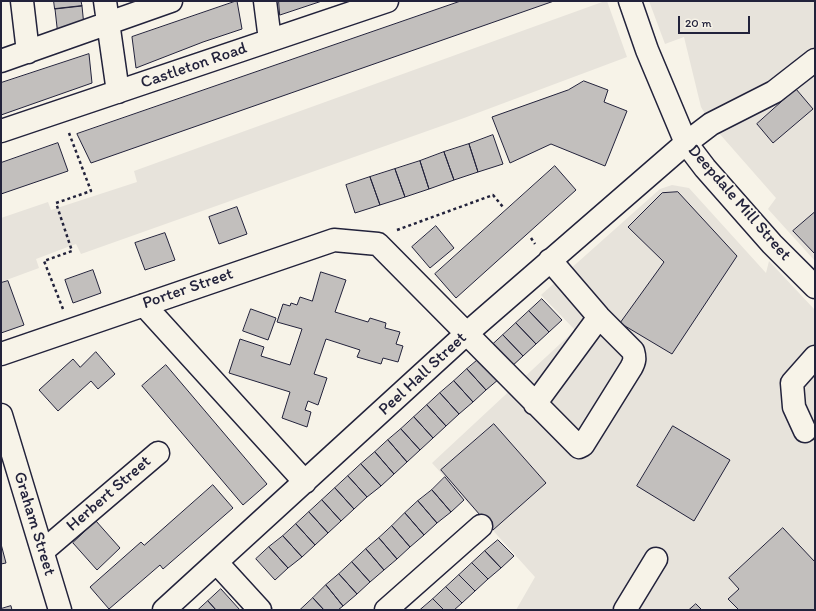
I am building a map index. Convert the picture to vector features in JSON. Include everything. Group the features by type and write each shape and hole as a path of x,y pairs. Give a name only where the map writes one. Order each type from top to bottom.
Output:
{"street":[{"path":"22,1 28,52"},
{"path":"105,1 118,92"},
{"path":"1,61 171,1"},
{"path":"265,1 270,40"},
{"name":"Castleton Road","path":"1,131 387,1"},
{"name":"Deepdale Mill Street","path":"630,1 647,50 686,143 705,168 772,244 815,287"},
{"name":"Peel Hall Street","path":"164,610 466,334 686,143 711,124 774,92 815,60"},
{"name":"Porter Street","path":"1,354 334,240 370,243"},
{"path":"370,243 466,334 576,446 579,447 583,445 635,361 633,351 599,317 550,260"},
{"path":"144,305 305,482"},
{"path":"535,404 599,317"},
{"path":"805,431 794,407 792,383 815,357"},
{"name":"Graham Street","path":"1,415 60,610"},
{"name":"Herbert Street","path":"43,551 158,453"},
{"path":"386,610 481,526"},
{"path":"625,610 656,559"},
{"path":"216,563 260,610"}],"path":[{"path":"60,112 91,191 56,203 72,251 44,261 71,330"},
{"path":"370,243 493,195 503,207"}],"shaded area":[{"path":"607,1 627,57 464,118 81,254 76,244 36,259 39,268 1,282 1,218 48,202 51,210 137,182 134,171"},
{"path":"649,1 815,1 815,261 768,209 776,198 711,124 701,107 684,37 665,44"},
{"path":"672,185 689,188 766,273 769,261 815,310 815,610 516,610 535,577 432,463 575,330 541,295 660,189"}],"building":[{"path":"54,1 81,1 82,6 55,9"},
{"path":"237,1 242,29 203,42 136,68 132,37"},
{"path":"279,1 322,1 280,15"},
{"path":"461,1 554,1 91,163 77,134"},
{"path":"82,6 84,26 58,36 55,9"},
{"path":"89,54 92,83 1,115 1,83"},
{"path":"584,81 608,90 604,102 627,111 605,166 551,144 510,163 492,117 568,90"},
{"path":"796,89 813,109 773,143 757,124"},
{"path":"493,135 503,164 478,172 469,144"},
{"path":"58,143 68,171 1,194 1,163"},
{"path":"469,144 478,172 454,180 444,152"},
{"path":"444,152 454,180 429,189 420,161"},
{"path":"420,161 429,189 405,197 395,169"},
{"path":"555,166 576,190 456,298 435,274"},
{"path":"395,169 405,197 380,205 370,177"},
{"path":"370,177 380,205 355,213 346,185"},
{"path":"678,192 737,256 672,354 620,323 664,262 628,227 662,193"},
{"path":"237,207 247,234 219,244 209,217"},
{"path":"815,212 815,254 793,231"},
{"path":"436,226 454,248 430,268 412,247"},
{"path":"165,233 175,260 145,270 135,243"},
{"path":"93,270 101,293 73,303 65,280"},
{"path":"321,272 346,280 335,312 368,322 370,318 386,323 385,328 400,332 396,344 403,346 398,362 383,358 381,364 357,357 360,350 326,339 314,374 327,378 318,405 308,401 305,410 311,412 307,427 282,418 290,392 229,373 240,339 264,347 261,356 290,365 302,329 277,322 283,304 290,306 291,303 297,305 300,297 312,301"},
{"path":"8,281 24,325 1,333 1,283"},
{"path":"542,299 562,320 549,332 529,311"},
{"path":"251,309 276,318 268,340 243,331"},
{"path":"529,311 549,332 536,344 516,323"},
{"path":"516,323 536,344 523,356 503,335"},
{"path":"503,335 523,356 510,368 490,347"},
{"path":"96,352 115,374 98,389 91,381 58,411 39,390 73,359 80,367"},
{"path":"480,358 499,379 486,390 467,369"},
{"path":"166,365 267,484 243,505 142,386"},
{"path":"467,369 486,390 473,402 454,381"},
{"path":"454,381 473,402 459,414 440,393"},
{"path":"440,393 459,414 446,426 427,405"},
{"path":"427,405 446,426 433,438 414,417"},
{"path":"414,417 433,438 420,450 401,429"},
{"path":"494,424 546,483 493,530 441,470"},
{"path":"673,426 730,460 694,521 637,486"},
{"path":"401,429 420,450 407,462 388,440"},
{"path":"388,440 407,462 394,474 375,452"},
{"path":"375,452 394,474 381,486 361,464"},
{"path":"361,464 381,486 367,497 348,476"},
{"path":"348,476 367,497 354,509 335,488"},
{"path":"445,477 464,500 451,512 432,490"},
{"path":"213,485 233,508 163,569 160,565 109,609 90,587 141,542 144,545"},
{"path":"335,488 354,509 341,521 322,500"},
{"path":"432,490 451,512 437,523 418,501"},
{"path":"322,500 341,521 328,533 309,512"},
{"path":"418,501 437,523 424,535 405,513"},
{"path":"309,512 328,533 315,545 296,524"},
{"path":"405,513 424,535 410,547 392,526"},
{"path":"96,521 120,548 97,570 73,543"},
{"path":"296,524 315,545 302,557 283,536"},
{"path":"392,526 410,547 397,559 379,538"},
{"path":"783,528 815,562 815,610 739,610 728,599 739,589 729,578"},
{"path":"283,536 302,557 288,568 269,547"},
{"path":"379,538 397,559 384,570 366,549"},
{"path":"498,540 514,556 501,568 485,551"},
{"path":"1,544 6,563 1,564"},
{"path":"269,547 288,568 275,580 256,559"},
{"path":"366,549 384,570 370,582 352,562"},
{"path":"485,551 501,568 488,579 472,563"},
{"path":"352,562 370,582 357,594 339,574"},
{"path":"472,563 488,579 475,591 459,575"},
{"path":"339,574 357,594 343,606 326,585"},
{"path":"459,575 475,591 462,603 446,587"},
{"path":"326,585 343,606 338,610 324,610 313,598"},
{"path":"446,587 462,603 454,610 444,610 433,599"},
{"path":"221,589 240,610 216,610 208,601"},
{"path":"313,598 324,610 300,610"},
{"path":"433,599 444,610 420,610"},
{"path":"208,601 216,610 198,610"},
{"path":"696,604 702,610 689,610"},
{"path":"11,606 12,610 1,610 1,609"}]}
